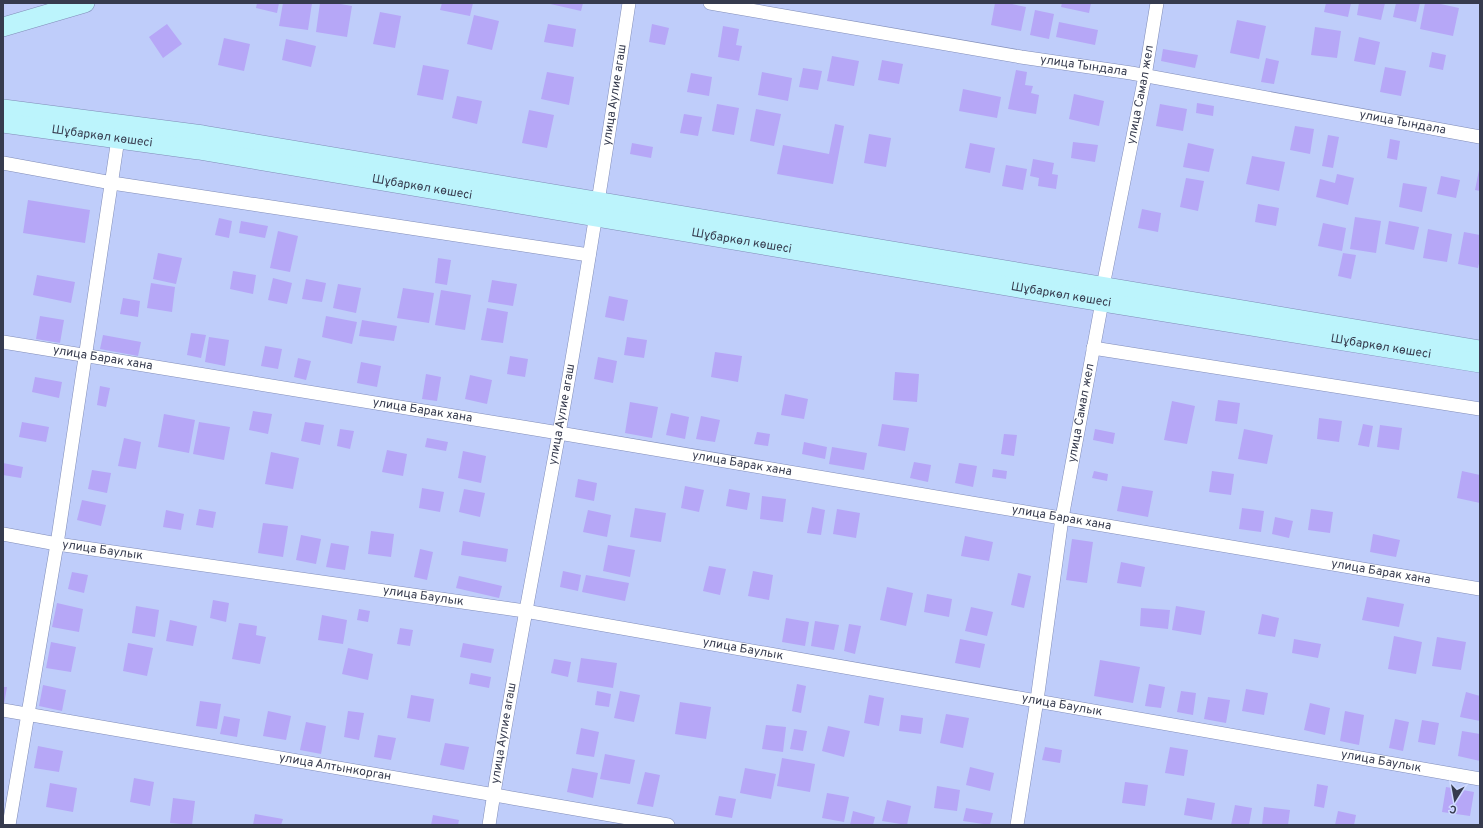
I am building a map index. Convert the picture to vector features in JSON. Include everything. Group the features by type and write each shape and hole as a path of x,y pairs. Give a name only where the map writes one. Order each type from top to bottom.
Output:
{"street":[{"path":"3,14 42,3"},
{"path":"3,27 85,3"},
{"name":"улица Аулие агаш","path":"489,825 525,611 559,432 597,209 629,3"},
{"name":"улица Тындала","path":"710,3 1013,56 1145,76 1480,137"},
{"name":"улица Самал жел","path":"1017,825 1038,700 1062,518 1158,3"},
{"name":"Шұбаркөл көшесі","path":"3,109 119,132 199,150 597,209 1103,294 1480,363"},
{"name":"Шұбаркөл көшесі","path":"3,123 119,132"},
{"path":"9,825 57,544 119,132"},
{"path":"3,163 112,183 589,255"},
{"name":"Шұбаркөл көшесі","path":"1103,294 1480,350"},
{"name":"улица Барак хана","path":"3,342 559,432 1480,589"},
{"path":"1093,348 1480,409"},
{"name":"улица Баулык","path":"3,534 57,544 525,611 1038,700 1480,779"},
{"name":"улица Алтынкорган","path":"3,710 668,825"}],"building":[{"path":"257,3 279,3 277,13 256,8"},
{"path":"283,3 312,3 308,30 279,26"},
{"path":"320,3 335,3 352,6 347,37 316,32"},
{"path":"442,3 473,3 470,16 440,10"},
{"path":"546,3 583,3 581,11"},
{"path":"995,3 1007,3 1026,7 1021,31 991,25"},
{"path":"1062,3 1091,3 1089,13 1061,7"},
{"path":"1326,3 1351,3 1348,17 1324,12"},
{"path":"1359,3 1385,3 1381,20 1357,15"},
{"path":"1396,3 1420,3 1416,22 1393,17"},
{"path":"1425,3 1436,3 1459,8 1453,36 1420,29"},
{"path":"1035,10 1054,14 1049,39 1030,35"},
{"path":"380,12 401,16 395,48 373,44"},
{"path":"474,15 499,21 492,50 467,44"},
{"path":"1237,20 1266,26 1259,59 1230,53"},
{"path":"1059,22 1098,30 1095,45 1056,37"},
{"path":"167,24 182,44 163,58 149,37"},
{"path":"548,24 576,29 573,47 544,42"},
{"path":"652,24 669,28 665,45 649,42"},
{"path":"723,26 739,29 736,45 742,46 739,61 718,57"},
{"path":"1315,27 1341,31 1337,58 1311,55"},
{"path":"1359,37 1380,42 1375,65 1354,61"},
{"path":"224,38 250,44 244,71 218,65"},
{"path":"286,39 316,46 311,67 282,60"},
{"path":"1163,49 1198,55 1195,68 1161,61"},
{"path":"1432,52 1446,55 1443,70 1429,67"},
{"path":"832,56 859,61 854,86 827,81"},
{"path":"1266,58 1279,61 1274,84 1261,82"},
{"path":"882,60 903,64 899,84 878,80"},
{"path":"423,65 449,70 443,100 417,95"},
{"path":"1385,67 1406,71 1401,96 1380,92"},
{"path":"803,68 822,71 818,90 799,87"},
{"path":"1016,70 1027,72 1025,85 1033,86 1031,93 1039,95 1036,114 1008,109"},
{"path":"547,72 574,77 569,105 541,99"},
{"path":"762,72 792,78 788,101 758,95"},
{"path":"691,73 712,77 709,96 687,92"},
{"path":"963,89 1001,97 997,118 959,111"},
{"path":"1074,94 1104,101 1099,126 1069,119"},
{"path":"457,96 482,101 477,124 452,118"},
{"path":"1197,103 1214,106 1213,116 1196,113"},
{"path":"717,104 739,108 734,135 712,131"},
{"path":"1160,104 1187,109 1183,131 1156,126"},
{"path":"756,109 781,114 774,146 750,141"},
{"path":"529,110 554,115 547,148 522,143"},
{"path":"684,114 702,117 698,136 680,133"},
{"path":"835,124 844,126 833,184 777,174 783,145 829,154"},
{"path":"1295,126 1314,129 1310,154 1290,150"},
{"path":"869,134 891,138 886,167 864,163"},
{"path":"1328,135 1339,137 1333,168 1322,166"},
{"path":"1390,139 1400,141 1397,160 1387,158"},
{"path":"1073,142 1098,145 1095,162 1071,158"},
{"path":"632,143 653,147 651,158 630,154"},
{"path":"970,143 995,148 990,173 965,168"},
{"path":"1188,143 1214,149 1209,172 1183,167"},
{"path":"1252,156 1285,162 1279,191 1246,184"},
{"path":"1033,159 1054,163 1052,174 1058,175 1056,189 1038,186 1039,178 1030,176"},
{"path":"1006,165 1027,169 1023,190 1002,186"},
{"path":"1480,170 1480,191 1475,190"},
{"path":"1337,174 1354,178 1348,205 1316,197 1320,179 1335,183"},
{"path":"1441,176 1460,180 1456,198 1437,194"},
{"path":"1186,178 1204,181 1198,211 1180,207"},
{"path":"1403,183 1427,187 1422,212 1399,207"},
{"path":"28,200 90,210 85,243 23,233"},
{"path":"1258,204 1279,208 1276,226 1255,222"},
{"path":"1142,209 1161,213 1158,232 1138,228"},
{"path":"1355,217 1381,221 1376,253 1350,249"},
{"path":"219,218 232,221 229,238 215,235"},
{"path":"241,221 268,226 265,238 239,233"},
{"path":"1389,221 1419,227 1414,250 1385,244"},
{"path":"1323,223 1346,228 1342,251 1318,246"},
{"path":"1428,229 1452,234 1447,262 1423,258"},
{"path":"278,231 298,236 290,272 270,268"},
{"path":"1464,232 1480,235 1480,259 1478,268 1458,264"},
{"path":"158,253 182,258 176,284 153,279"},
{"path":"1343,253 1356,255 1351,279 1338,276"},
{"path":"438,258 451,260 447,285 435,283"},
{"path":"233,271 256,275 253,294 230,289"},
{"path":"37,275 75,282 71,303 33,295"},
{"path":"273,278 292,283 287,304 268,300"},
{"path":"306,279 326,283 322,302 302,299"},
{"path":"492,280 517,284 513,306 488,302"},
{"path":"151,283 175,287 172,312 147,308"},
{"path":"338,284 361,288 356,313 333,308"},
{"path":"403,288 434,293 429,323 397,318"},
{"path":"441,290 471,295 465,330 435,325"},
{"path":"609,296 628,300 624,321 605,317"},
{"path":"123,298 140,301 138,317 120,314"},
{"path":"487,308 508,312 503,343 481,340"},
{"path":"40,316 64,320 60,343 36,339"},
{"path":"326,316 357,322 352,344 322,337"},
{"path":"362,320 397,326 394,341 359,336"},
{"path":"191,333 206,335 201,358 187,355"},
{"path":"103,335 141,342 138,356 100,349"},
{"path":"209,337 229,340 225,366 205,362"},
{"path":"627,337 647,340 644,358 624,355"},
{"path":"265,346 282,349 278,369 261,366"},
{"path":"715,352 742,356 738,382 711,377"},
{"path":"510,356 528,359 525,377 507,374"},
{"path":"598,357 617,361 613,383 594,379"},
{"path":"298,358 311,361 306,380 294,377"},
{"path":"361,362 381,366 377,387 357,383"},
{"path":"895,372 919,374 917,402 893,400"},
{"path":"426,374 441,377 437,401 422,399"},
{"path":"470,375 492,380 487,404 465,399"},
{"path":"35,377 62,382 59,398 32,392"},
{"path":"100,386 110,388 106,407 97,405"},
{"path":"785,394 808,399 804,419 781,415"},
{"path":"1218,400 1240,403 1237,424 1215,421"},
{"path":"1172,401 1195,406 1187,444 1164,440"},
{"path":"630,402 658,407 652,438 625,433"},
{"path":"253,411 272,414 268,434 249,430"},
{"path":"671,413 689,417 685,439 666,435"},
{"path":"164,414 195,420 189,453 158,447"},
{"path":"701,416 720,420 715,442 696,439"},
{"path":"1319,418 1342,421 1339,442 1317,439"},
{"path":"22,422 49,427 46,442 19,437"},
{"path":"199,422 230,427 224,460 193,454"},
{"path":"305,422 324,425 320,445 301,441"},
{"path":"882,424 909,428 905,451 878,446"},
{"path":"1363,424 1373,426 1369,447 1358,445"},
{"path":"1380,425 1402,428 1399,450 1377,447"},
{"path":"340,429 354,431 350,449 337,446"},
{"path":"1095,429 1115,433 1113,444 1093,440"},
{"path":"1244,429 1273,435 1267,464 1238,459"},
{"path":"757,432 770,434 768,446 754,444"},
{"path":"1004,434 1017,435 1014,456 1001,454"},
{"path":"124,438 141,442 136,469 118,466"},
{"path":"427,438 448,442 446,451 425,447"},
{"path":"804,442 827,447 825,459 802,454"},
{"path":"832,447 867,453 864,470 829,464"},
{"path":"387,450 407,454 403,476 382,472"},
{"path":"463,451 486,456 481,483 458,478"},
{"path":"271,452 299,458 293,489 265,484"},
{"path":"914,462 931,465 928,482 910,478"},
{"path":"3,463 23,467 21,478 3,475"},
{"path":"959,463 977,466 973,487 955,483"},
{"path":"993,469 1007,471 1006,479 992,477"},
{"path":"92,470 111,473 107,493 88,489"},
{"path":"1094,471 1108,474 1107,481 1092,478"},
{"path":"1212,471 1234,474 1231,495 1209,492"},
{"path":"1462,471 1480,475 1480,503 1457,498"},
{"path":"578,479 597,483 594,501 575,497"},
{"path":"685,486 704,490 699,512 681,508"},
{"path":"1122,486 1153,491 1148,517 1117,511"},
{"path":"422,488 444,492 440,512 419,508"},
{"path":"464,489 485,493 480,517 459,512"},
{"path":"729,489 750,493 747,510 726,506"},
{"path":"762,496 786,499 783,522 760,519"},
{"path":"82,500 106,505 101,526 77,520"},
{"path":"812,507 825,510 821,535 807,533"},
{"path":"635,508 666,513 661,542 630,537"},
{"path":"1242,508 1264,511 1261,532 1239,529"},
{"path":"199,509 216,512 213,528 196,525"},
{"path":"837,509 860,513 856,538 833,534"},
{"path":"1311,509 1333,512 1330,533 1308,530"},
{"path":"166,510 184,514 181,530 163,527"},
{"path":"588,510 611,515 607,537 583,532"},
{"path":"1275,517 1293,521 1289,538 1272,534"},
{"path":"263,523 288,526 283,557 258,553"},
{"path":"371,531 394,534 391,557 368,554"},
{"path":"1373,534 1400,540 1396,557 1370,552"},
{"path":"301,535 321,539 316,564 296,560"},
{"path":"965,536 993,542 989,561 961,556"},
{"path":"1072,539 1093,542 1087,583 1066,580"},
{"path":"463,541 508,549 506,562 461,555"},
{"path":"331,543 349,546 345,570 326,567"},
{"path":"608,545 635,550 630,577 603,571"},
{"path":"420,549 433,552 427,580 414,577"},
{"path":"1121,562 1145,567 1141,587 1117,583"},
{"path":"709,566 726,569 720,595 703,591"},
{"path":"563,571 581,575 578,591 560,587"},
{"path":"753,571 773,575 769,600 748,596"},
{"path":"72,572 88,575 84,593 68,589"},
{"path":"1018,573 1031,576 1024,608 1011,605"},
{"path":"586,575 629,583 625,601 582,592"},
{"path":"459,576 502,586 499,598 456,588"},
{"path":"887,587 913,593 906,626 880,620"},
{"path":"927,594 952,599 949,617 924,612"},
{"path":"1367,597 1404,604 1399,627 1362,620"},
{"path":"213,600 229,603 226,622 210,618"},
{"path":"57,603 83,609 79,632 52,627"},
{"path":"136,606 159,610 155,637 132,633"},
{"path":"1176,606 1205,611 1201,635 1172,630"},
{"path":"971,607 993,612 987,636 965,631"},
{"path":"1141,608 1170,610 1168,629 1140,626"},
{"path":"359,609 370,611 368,622 357,620"},
{"path":"1262,614 1279,618 1275,637 1258,634"},
{"path":"322,615 347,620 343,644 318,640"},
{"path":"786,618 809,622 805,646 782,642"},
{"path":"170,620 197,626 193,646 166,641"},
{"path":"815,621 839,625 834,650 811,646"},
{"path":"239,623 257,626 256,635 266,637 260,664 232,659"},
{"path":"849,624 861,626 855,654 844,651"},
{"path":"400,628 413,630 410,646 397,644"},
{"path":"1394,636 1422,642 1416,674 1388,669"},
{"path":"1437,637 1466,642 1461,670 1432,666"},
{"path":"960,639 985,644 980,668 955,663"},
{"path":"1294,639 1321,644 1318,658 1292,653"},
{"path":"51,642 76,647 71,672 46,668"},
{"path":"128,643 153,648 147,676 123,671"},
{"path":"463,643 494,649 491,663 460,657"},
{"path":"348,648 373,654 368,680 342,674"},
{"path":"581,658 617,663 613,688 577,682"},
{"path":"554,659 571,662 568,677 551,673"},
{"path":"1100,660 1140,667 1133,703 1094,696"},
{"path":"471,673 491,677 489,688 469,684"},
{"path":"797,684 806,686 801,713 792,711"},
{"path":"1149,684 1165,687 1161,708 1145,706"},
{"path":"43,685 66,690 62,711 39,706"},
{"path":"3,687 7,687 4,704 3,704"},
{"path":"1246,689 1268,693 1264,715 1242,711"},
{"path":"597,691 611,694 609,707 595,705"},
{"path":"620,691 640,695 634,722 614,718"},
{"path":"1181,691 1196,693 1193,715 1177,712"},
{"path":"1466,692 1480,696 1480,721 1460,717"},
{"path":"411,695 434,699 430,722 407,718"},
{"path":"869,695 884,698 879,726 864,723"},
{"path":"1208,697 1230,700 1226,723 1204,719"},
{"path":"200,701 221,704 217,729 196,726"},
{"path":"680,702 711,707 706,739 675,734"},
{"path":"1310,703 1330,708 1325,735 1304,730"},
{"path":"268,711 291,716 286,740 263,736"},
{"path":"348,711 364,713 359,740 344,737"},
{"path":"1345,711 1364,715 1359,745 1340,741"},
{"path":"946,714 969,718 963,748 940,743"},
{"path":"901,715 923,718 921,734 899,731"},
{"path":"224,716 240,719 237,737 220,734"},
{"path":"1395,719 1409,722 1403,751 1389,748"},
{"path":"1422,720 1439,723 1435,745 1418,742"},
{"path":"306,722 326,726 321,754 300,750"},
{"path":"766,725 786,727 783,752 762,749"},
{"path":"828,726 850,731 844,757 822,751"},
{"path":"581,728 599,732 594,757 576,754"},
{"path":"794,729 807,731 803,751 790,749"},
{"path":"1462,731 1480,734 1480,761 1458,756"},
{"path":"378,735 396,738 391,760 374,757"},
{"path":"445,743 469,747 464,770 440,765"},
{"path":"38,746 63,751 59,772 34,768"},
{"path":"1045,747 1062,750 1060,763 1042,760"},
{"path":"1170,747 1188,750 1184,776 1165,773"},
{"path":"605,754 635,760 630,784 600,779"},
{"path":"782,758 815,764 810,792 777,786"},
{"path":"970,767 994,773 990,791 966,785"},
{"path":"572,768 598,773 593,798 567,792"},
{"path":"745,768 776,774 771,799 740,793"},
{"path":"645,772 660,775 653,807 637,804"},
{"path":"134,778 154,782 150,806 130,802"},
{"path":"1125,782 1148,785 1145,806 1122,803"},
{"path":"50,783 77,788 73,812 46,807"},
{"path":"1317,784 1328,786 1324,808 1314,806"},
{"path":"937,786 960,790 957,811 934,808"},
{"path":"1446,787 1474,792 1470,816 1442,812"},
{"path":"827,793 849,797 844,822 822,818"},
{"path":"719,796 736,799 732,818 715,815"},
{"path":"173,798 195,801 192,825 170,823"},
{"path":"1187,798 1215,803 1212,820 1184,815"},
{"path":"887,800 911,806 907,825 882,821"},
{"path":"1235,805 1252,808 1249,825 1231,825"},
{"path":"1264,807 1290,810 1288,825 1262,825"},
{"path":"966,808 993,813 990,825 963,821"},
{"path":"853,811 875,817 873,825 850,825"},
{"path":"1338,811 1356,815 1354,825 1335,825"},
{"path":"255,814 283,819 281,825 253,825"},
{"path":"433,815 459,820 458,825 431,825"}]}
